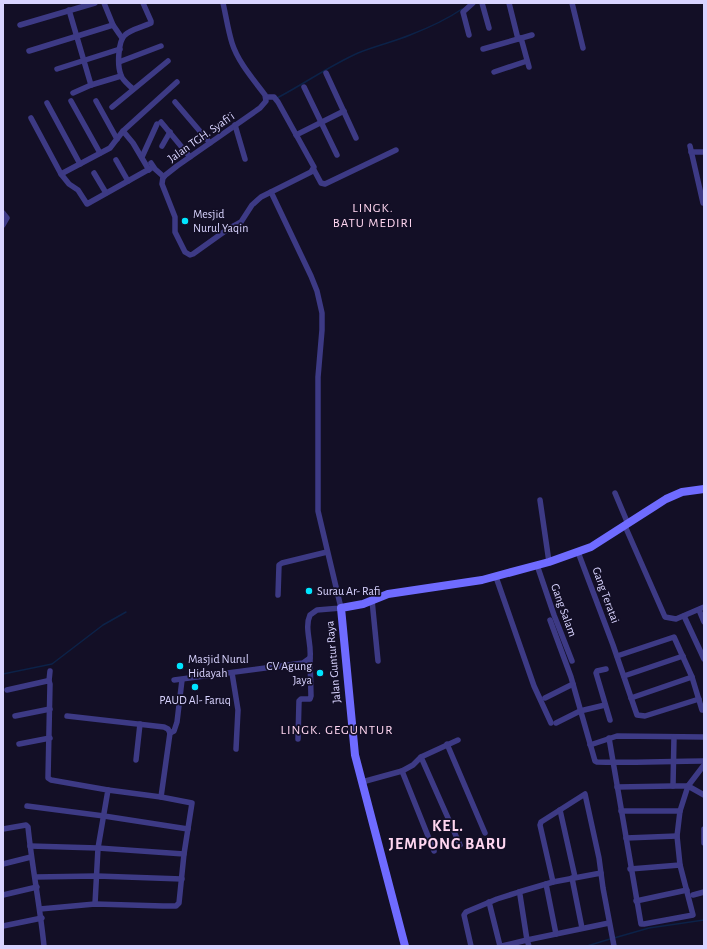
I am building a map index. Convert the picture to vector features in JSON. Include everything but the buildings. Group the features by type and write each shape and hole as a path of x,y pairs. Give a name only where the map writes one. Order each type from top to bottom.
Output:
{"street":[{"path":"20,25 96,3"},
{"path":"104,3 113,25 122,38"},
{"path":"133,89 121,76 119,62 120,49 122,38 128,32 151,23 143,3"},
{"path":"223,3 234,49 266,97 275,99 314,164 314,170 321,183 325,184 396,150"},
{"path":"469,35 463,12 473,3"},
{"path":"482,3 489,28"},
{"path":"494,72 528,64 508,3"},
{"path":"572,3 583,48"},
{"path":"69,10 85,60 91,85"},
{"path":"28,51 113,25"},
{"path":"482,49 532,35"},
{"path":"119,62 162,46"},
{"path":"57,69 120,49"},
{"path":"112,107 168,61"},
{"path":"326,74 356,138"},
{"path":"73,93 91,85 121,76"},
{"path":"61,174 110,148 123,131 177,82"},
{"path":"304,87 338,155"},
{"name":"Jalan TGH. Syafi'i","path":"266,97 266,102 264,105 190,156 164,177 162,184 174,214 176,234 186,252 190,255 241,222 252,204 271,192"},
{"path":"71,101 100,154"},
{"path":"96,101 117,139"},
{"path":"175,102 210,143"},
{"path":"47,103 80,164"},
{"path":"296,135 344,111"},
{"path":"31,118 61,174 69,184 78,190 87,204 128,182 151,167"},
{"path":"142,157 159,123 170,132 190,156"},
{"path":"235,125 245,159"},
{"path":"123,131 134,143 142,157 151,167 164,177"},
{"path":"162,146 170,132"},
{"path":"703,203 701,179 690,149 704,152"},
{"path":"116,160 128,182"},
{"path":"314,170 271,192 316,289 322,313 318,379 318,511 340,605 363,604 388,594 496,577 578,552 591,547 626,522 666,499 682,492 704,489"},
{"path":"94,173 106,194"},
{"path":"3,213 7,218 3,225"},
{"path":"615,493 665,617 676,619 701,609 704,622"},
{"path":"540,500 548,560"},
{"path":"278,595 279,565 327,552"},
{"name":"Gang Teratai","path":"578,552 637,714 646,716 699,699"},
{"name":"Gang Salam","path":"537,565 572,662"},
{"path":"496,577 535,687 554,723 580,711 605,705"},
{"path":"372,600 378,662"},
{"name":"Jalan Guntur Raya","path":"174,680 303,663 310,658 308,625 310,615 317,610 340,605 355,758 405,946"},
{"path":"684,616 704,659"},
{"path":"550,620 573,684 594,759 597,762 704,761"},
{"path":"617,656 674,637 684,656 702,710"},
{"path":"624,676 684,656"},
{"path":"298,739 299,701 301,699 310,699 311,696 310,658"},
{"path":"606,669 597,671 596,673 610,720"},
{"path":"40,909 95,904 176,906 179,902 184,854 192,805 191,802 107,790 51,780 48,778 50,738 50,671"},
{"path":"232,673 238,710 236,749"},
{"path":"631,698 692,677"},
{"path":"161,797 170,733 174,731 177,722 182,680"},
{"path":"6,690 47,681 50,683"},
{"path":"545,698 573,684"},
{"path":"15,716 50,709"},
{"path":"67,716 165,728 170,733"},
{"path":"136,760 140,724"},
{"path":"590,745 617,736 704,737"},
{"path":"673,786 674,737"},
{"path":"19,744 50,738"},
{"path":"609,738 630,868 641,924 693,915 680,865 677,836 680,811 688,786 704,765"},
{"path":"362,782 402,771 413,765 421,757 458,740"},
{"path":"448,744 485,833"},
{"path":"421,757 460,845"},
{"path":"402,771 434,851"},
{"path":"617,787 688,786 704,795"},
{"path":"95,904 98,848 107,790"},
{"path":"553,882 540,825 541,822 583,795 586,795 614,946"},
{"path":"27,806 188,829"},
{"path":"560,810 574,878 582,928"},
{"path":"621,811 680,811"},
{"path":"26,818 31,857 42,918 44,946"},
{"path":"3,829 27,825"},
{"path":"704,829 704,843"},
{"path":"626,838 677,836"},
{"path":"30,846 98,848 184,854"},
{"path":"3,864 31,857"},
{"path":"630,868 680,865"},
{"path":"471,946 464,915 466,912 490,902 546,884 601,873"},
{"path":"35,877 97,876 182,879"},
{"path":"546,884 556,934"},
{"path":"3,895 37,887"},
{"path":"636,901 687,890"},
{"path":"519,892 528,943"},
{"path":"693,895 704,892"},
{"path":"490,902 501,946 528,943 556,934 609,923"},
{"path":"3,926 42,918"}],"waterway":[{"path":"277,98 347,58 423,30 462,9"},
{"path":"3,674 52,664 103,625 126,612"},
{"path":"614,938 649,928 704,920"},
{"path":"587,946 610,939"}],"place":[{"name":"Mesjid Nurul Yaqin","path":"185,221"},
{"name":"Surau Ar- Rafi","path":"309,591"},
{"name":"Masjid Nurul Hidayah","path":"180,666"},
{"name":"CV Agung Jaya","path":"320,673"},
{"name":"PAUD Al- Faruq","path":"195,687"}],"district":[{"name":"LINGK. BATU MEDIRI","path":"373,214"},
{"name":"LINGK. GEGUNTUR","path":"337,729"},
{"name":"KEL. JEMPONG BARU","path":"448,834"}]}
